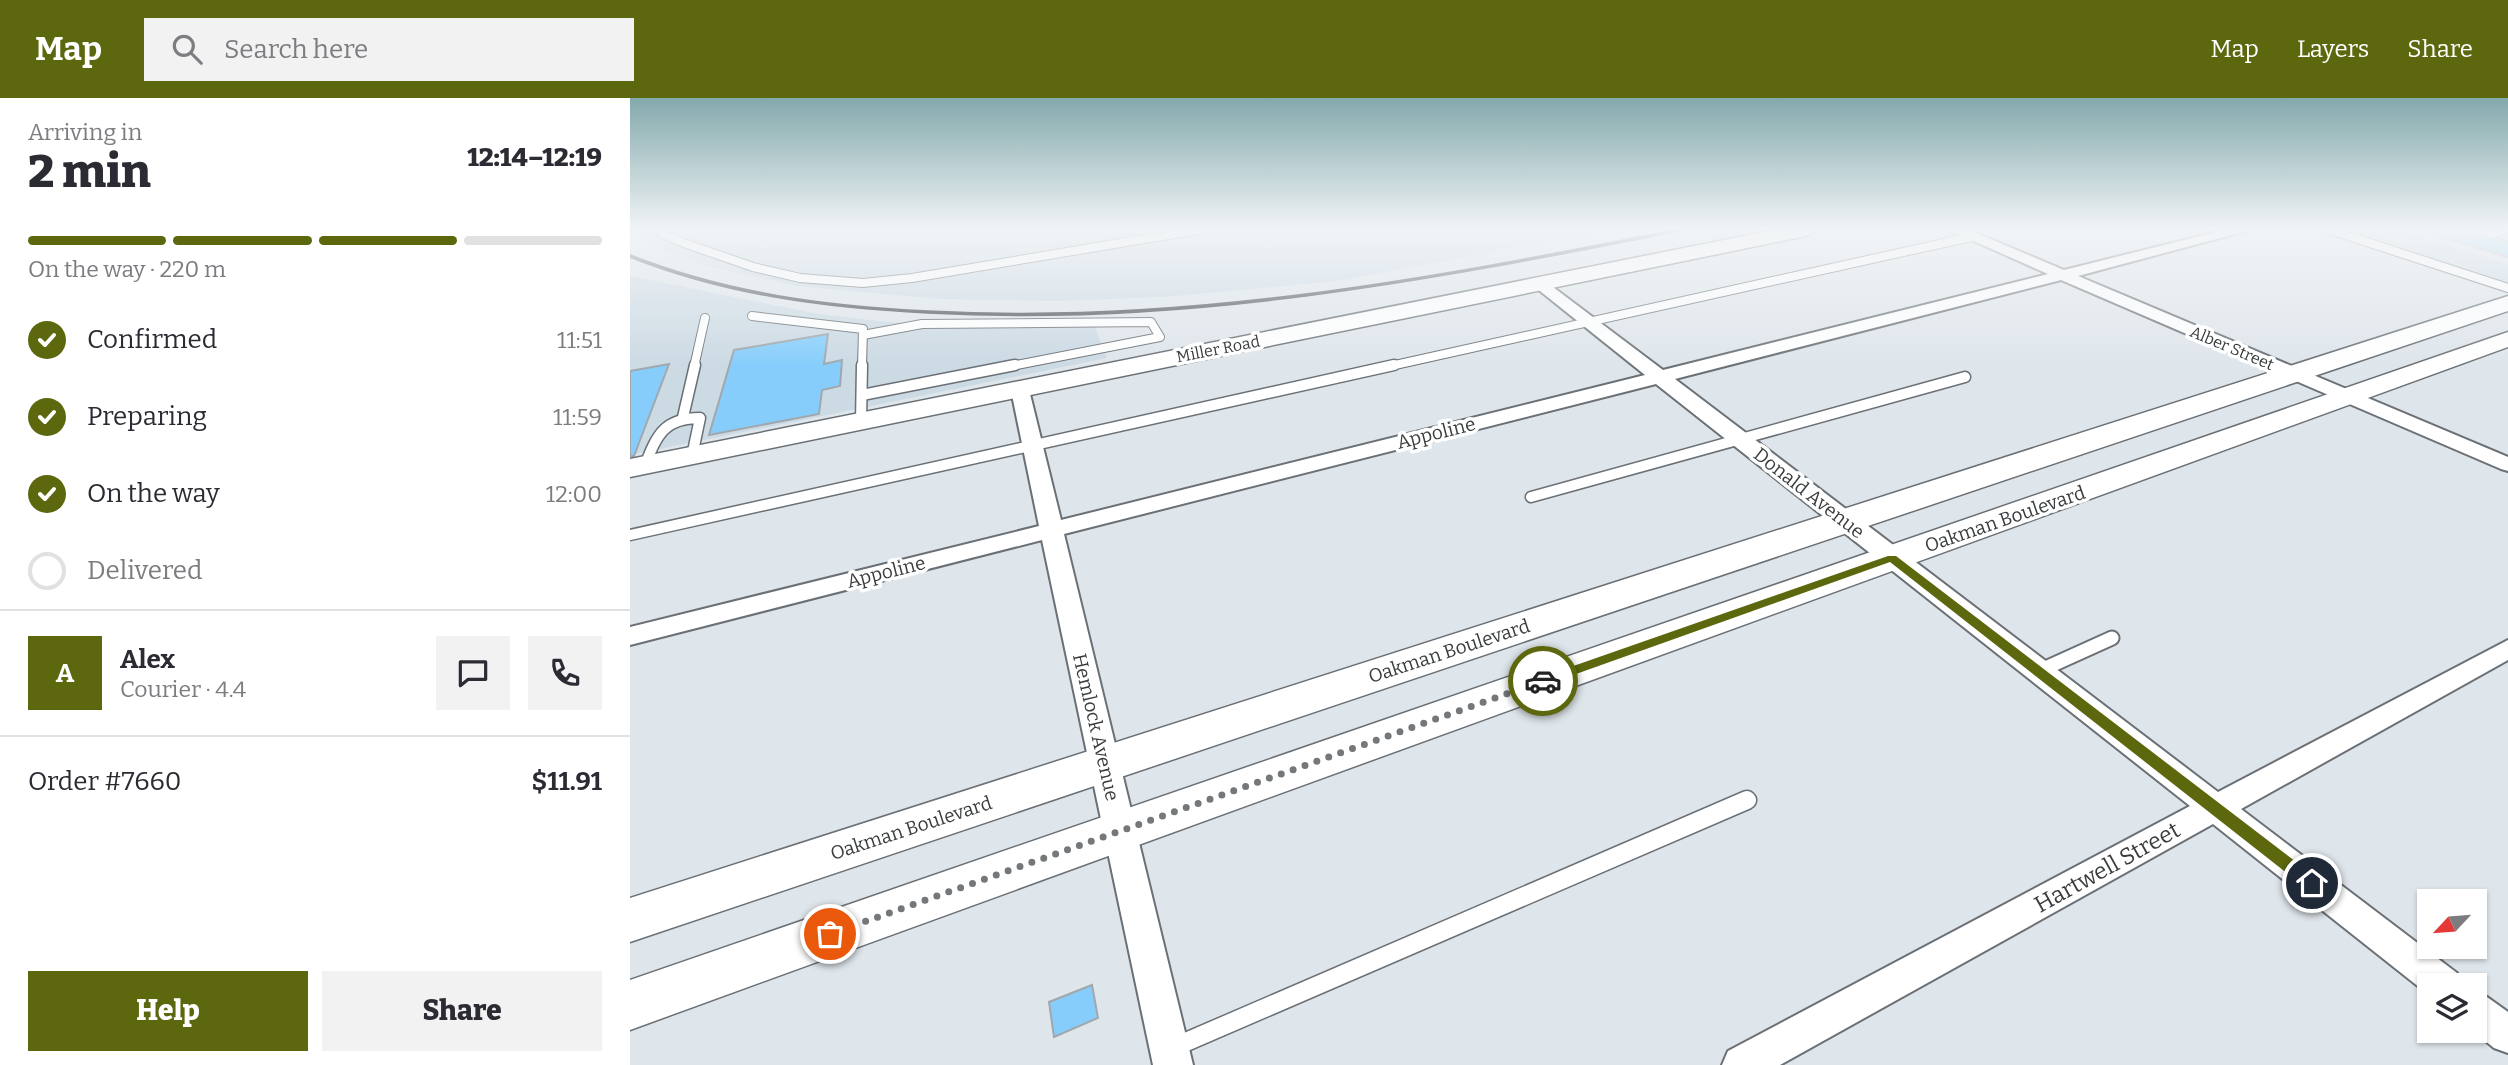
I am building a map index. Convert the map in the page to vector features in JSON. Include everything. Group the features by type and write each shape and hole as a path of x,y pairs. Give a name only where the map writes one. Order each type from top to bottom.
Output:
{"street":[{"name":"Miller Road","path":"637,467 1020,390 1166,348 1584,275"},
{"name":"Appoline","path":"630,636 2065,275"},
{"name":"Alber Street","path":"2062,276 2508,466"},
{"name":"Donald Avenue","path":"1540,284 2428,973"},
{"name":"Oakman Boulevard","path":"630,920 2508,303"},
{"name":"Oakman Boulevard","path":"630,1005 2508,340"},
{"name":"Hemlock Avenue","path":"1020,390 1172,1057"},
{"name":"Hartwell Street","path":"1742,1065 2508,649"},
{"path":"2487,1019 2508,1035"}],"lane":[{"path":"793,275 845,283 921,275"},
{"path":"630,535 1789,275"},
{"path":"2468,275 2508,288"},
{"path":"752,316 863,329 861,422"},
{"path":"683,417 705,318"},
{"path":"862,395 1166,348 1151,323 922,324 863,335"},
{"path":"1531,497 1965,377"},
{"path":"637,467 664,425 683,417 700,418 692,456"},
{"path":"2038,671 2112,638"},
{"path":"1172,1057 1747,800"}],"shaded area":[{"path":"748,275 1369,275 1337,281 1163,297 1058,301 940,299 796,286"},
{"path":"2450,275 2508,275 2508,294"},
{"path":"630,276 818,314 879,321 936,326 1095,327 1107,358 630,455"}],"building":[{"path":"828,334 824,364 842,360 840,386 822,390 819,414 709,435 734,350"},
{"path":"669,364 634,456 630,456 630,371"},
{"path":"1092,985 1098,1018 1054,1037 1049,1002"}],"railway":[{"path":"687,275 739,289 814,302 928,312 1024,315 1212,305 1306,295 1439,275"}],"way so far":[{"path":"830,934 1543,681"}],"route":[{"path":"1543,681 1892,558 2312,883"}]}
